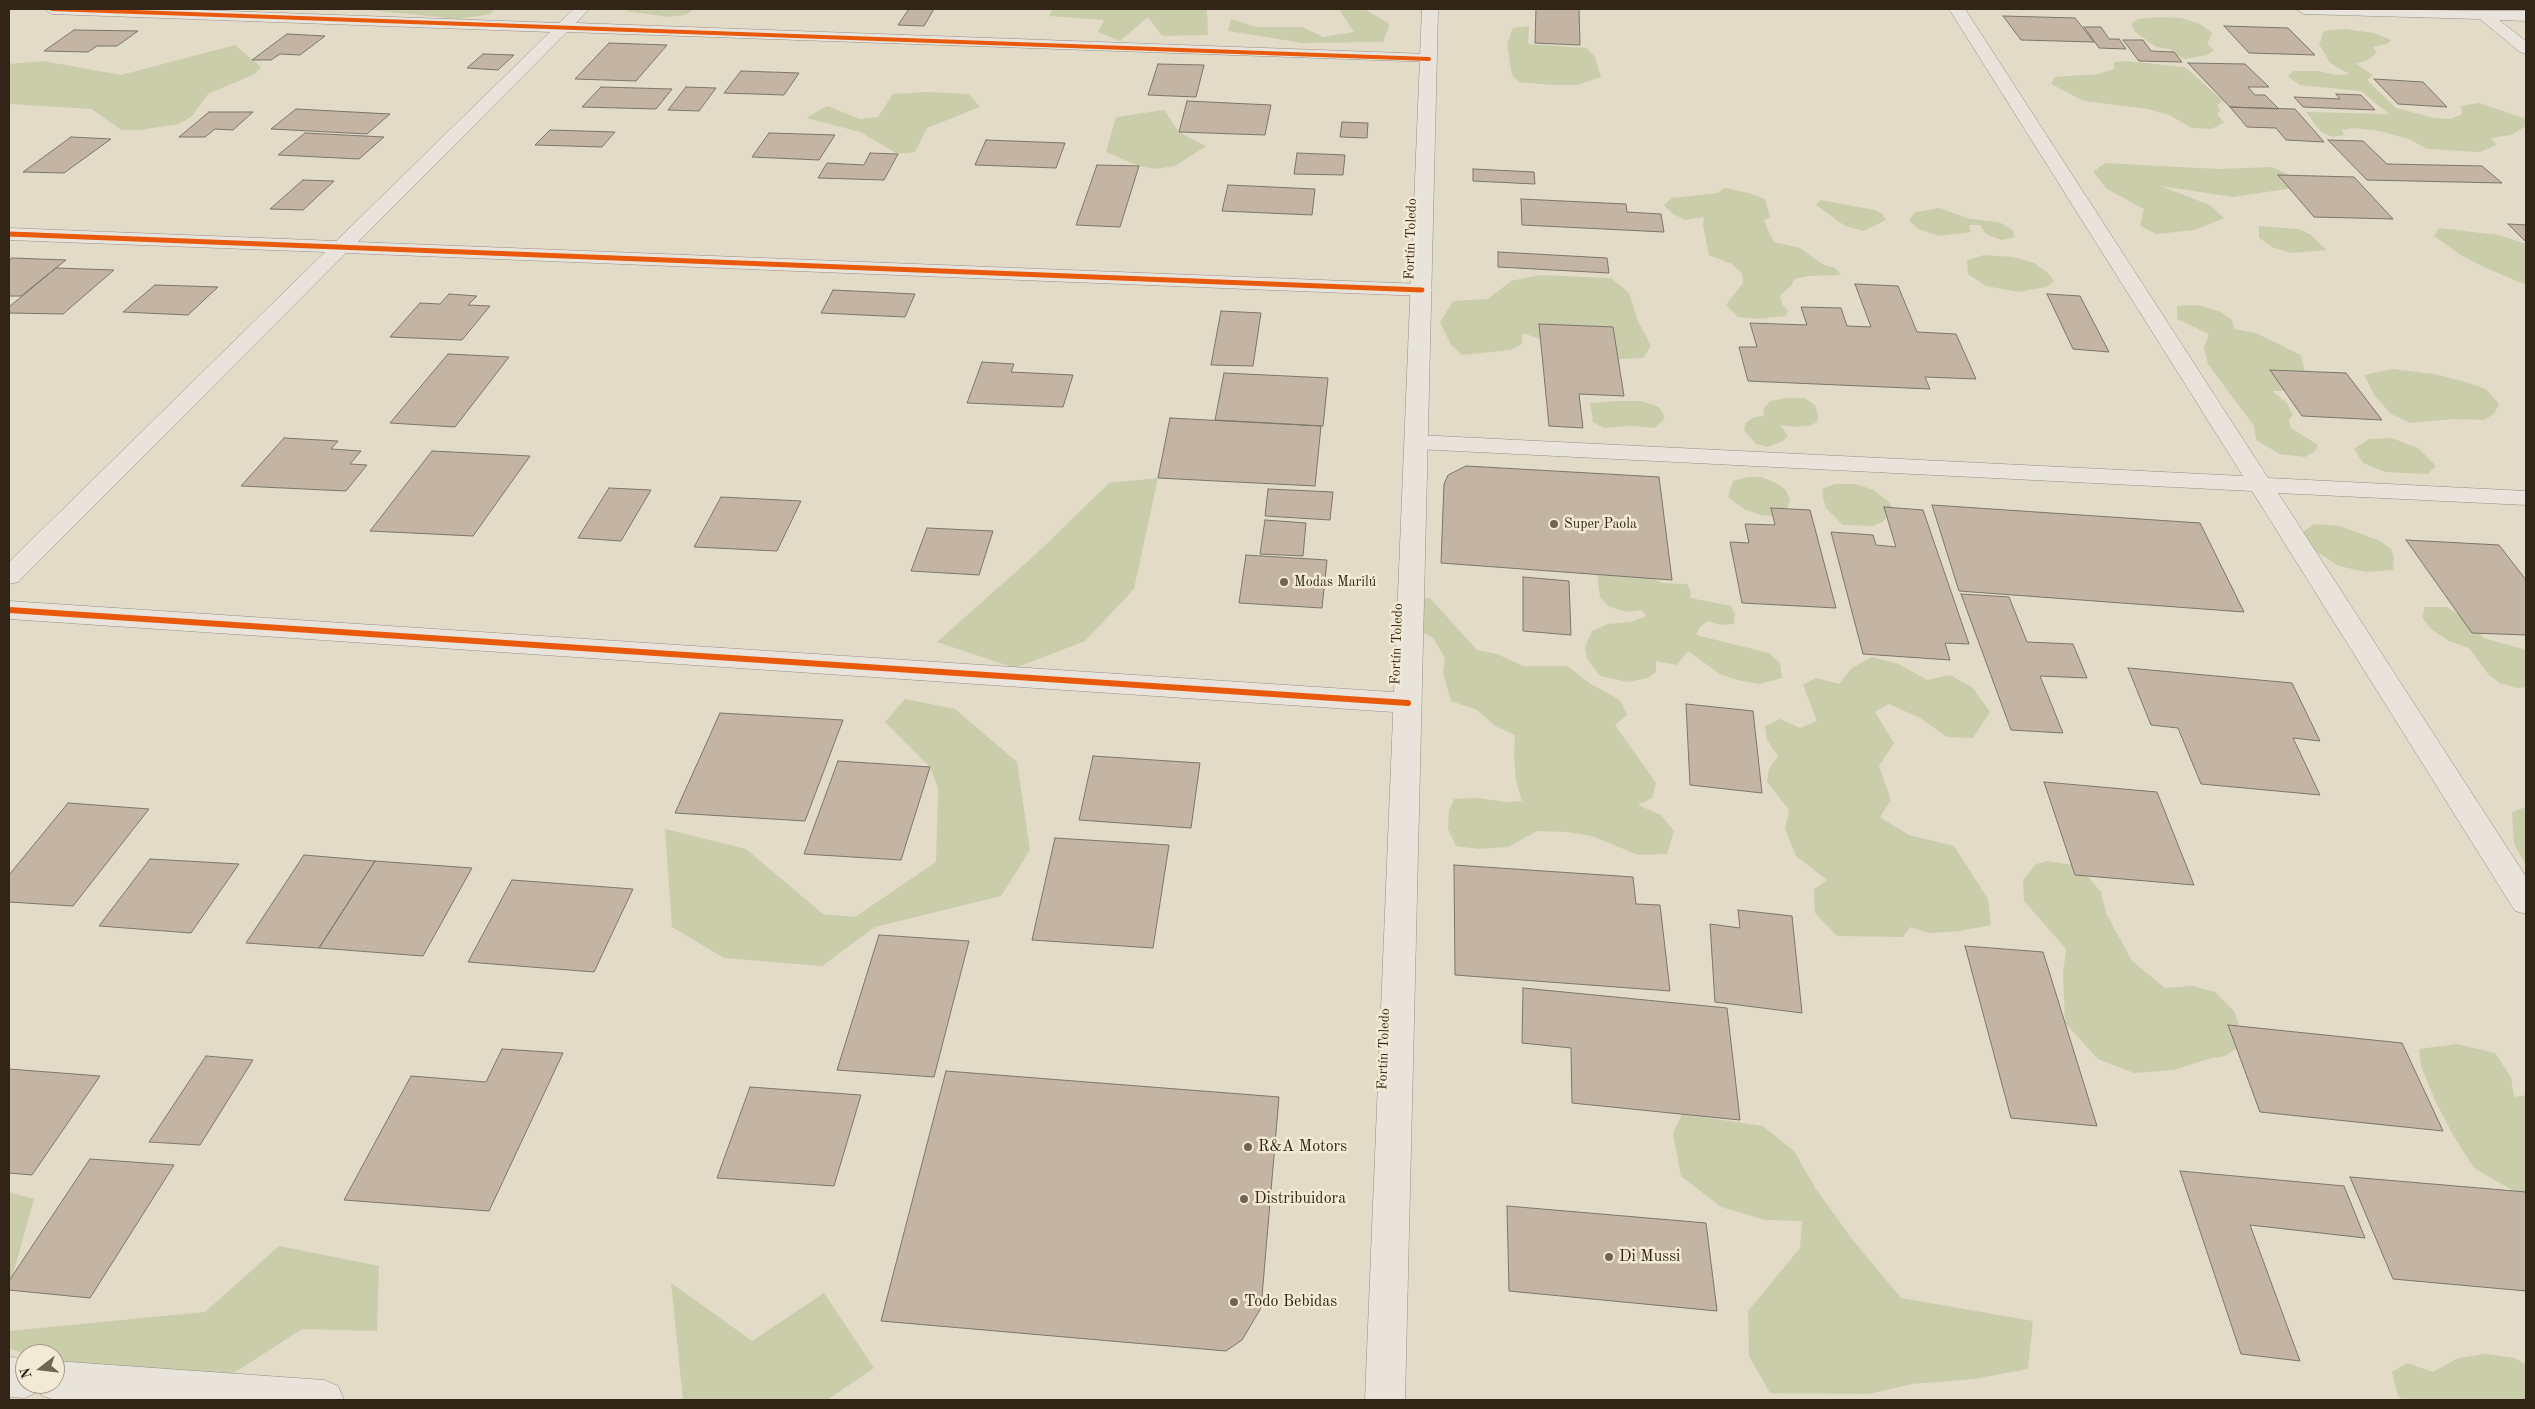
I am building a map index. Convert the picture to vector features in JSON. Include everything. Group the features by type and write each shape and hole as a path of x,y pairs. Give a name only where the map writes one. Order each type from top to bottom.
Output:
{"street":[{"path":"52,9 1429,59"},
{"path":"9,576 582,9"},
{"name":"Fortín Toledo","path":"1385,1400 1430,9"},
{"path":"1957,9 2526,902"},
{"path":"2304,9 2526,16"},
{"path":"2483,14 2526,49"},
{"path":"9,234 1422,290"},
{"path":"1416,442 2526,498"},
{"path":"9,610 1408,703"},
{"path":"65,1382 324,1400"}],"green space":[{"path":"359,9 495,9 491,14 458,19"},
{"path":"626,9 694,9 685,15 669,17 626,11"},
{"path":"1053,9 1207,10 1208,35 1162,36 1148,17 1120,41 1098,32 1104,20 1049,16"},
{"path":"1339,9 1364,9 1390,24 1383,42 1303,43 1228,31 1231,19 1256,27 1302,27 1323,37 1354,32"},
{"path":"2159,17 2181,18 2200,24 2212,33 2207,44 2214,50 2207,55 2185,59 2176,55 2170,49 2156,47 2135,32 2131,24 2138,19"},
{"path":"1529,26 1528,44 1587,48 1595,57 1601,77 1577,85 1519,82 1512,75 1507,44 1513,28"},
{"path":"2345,29 2374,33 2391,40 2387,44 2373,47 2377,53 2368,60 2356,64 2373,75 2367,80 2396,108 2434,118 2451,119 2462,114 2461,106 2479,103 2526,119 2526,126 2511,135 2491,138 2496,145 2480,152 2427,149 2409,139 2379,131 2354,128 2342,130 2344,135 2333,137 2321,132 2306,112 2389,114 2361,91 2300,85 2288,77 2293,71 2319,71 2335,75 2349,74 2330,63 2319,44 2324,31"},
{"path":"235,45 261,67 255,74 208,94 192,116 179,124 140,130 122,130 91,109 9,104 9,64 43,61 121,75"},
{"path":"2125,61 2185,67 2223,101 2217,105 2220,110 2217,114 2224,122 2212,129 2192,128 2169,115 2148,109 2084,101 2051,84 2055,77 2099,74 2114,69 2114,62"},
{"path":"927,92 969,94 980,107 927,128 915,152 898,154 860,132 806,118 827,106 860,119 878,117 893,94"},
{"path":"1164,110 1179,132 1206,146 1175,166 1155,169 1139,166 1106,152 1116,117"},
{"path":"2105,163 2218,169 2272,167 2302,181 2300,187 2233,197 2160,186 2210,205 2224,218 2195,230 2156,234 2140,226 2144,209 2107,189 2093,172"},
{"path":"1724,188 1749,193 1765,199 1770,217 1764,221 1774,242 1800,248 1822,264 1835,268 1841,275 1808,276 1795,279 1791,286 1780,295 1782,304 1788,311 1786,316 1758,319 1738,317 1726,305 1743,283 1742,273 1732,264 1709,255 1703,225 1704,217 1685,220 1673,214 1664,205 1672,198 1718,193"},
{"path":"1820,200 1875,210 1882,214 1886,220 1863,231 1845,226 1816,205"},
{"path":"1939,208 1970,219 1999,222 2012,230 2015,237 2001,240 1986,234 1980,225 1969,225 1971,232 1939,236 1918,229 1909,220 1915,212"},
{"path":"2259,226 2299,229 2311,235 2327,250 2292,253 2274,248 2259,238"},
{"path":"2439,228 2499,235 2526,244 2526,285 2459,254 2434,236"},
{"path":"1984,255 2013,257 2034,263 2047,272 2054,281 2046,287 2019,292 1986,286 1968,274 1967,260"},
{"path":"1540,275 1611,278 1629,293 1638,321 1651,346 1643,358 1599,360 1523,333 1522,344 1511,350 1462,355 1451,345 1440,322 1453,301 1488,299 1511,281"},
{"path":"2198,305 2219,311 2232,320 2234,329 2256,333 2301,355 2306,377 2305,391 2272,391 2286,402 2293,415 2289,420 2291,428 2318,445 2315,451 2305,457 2280,454 2256,440 2254,426 2208,364 2204,348 2209,334 2177,319 2177,306"},
{"path":"2392,369 2434,374 2462,381 2486,389 2499,404 2494,414 2484,420 2454,419 2410,423 2391,414 2375,396 2364,375"},
{"path":"1804,398 1815,405 1818,415 1817,422 1809,426 1794,427 1780,425 1788,436 1783,441 1768,447 1756,444 1744,430 1746,423 1754,417 1764,416 1763,409 1770,401"},
{"path":"1640,401 1659,407 1665,418 1655,428 1632,426 1604,428 1593,422 1590,403"},
{"path":"2392,438 2418,448 2436,466 2428,474 2385,472 2363,463 2354,449 2369,439"},
{"path":"1748,477 1761,477 1776,483 1786,490 1790,500 1786,512 1773,516 1761,515 1744,509 1728,497 1733,481"},
{"path":"1158,478 1134,589 1085,641 1015,668 937,642 1037,553 1109,483"},
{"path":"1835,484 1855,484 1874,490 1890,503 1893,511 1882,522 1873,526 1843,525 1826,508 1823,497 1822,489"},
{"path":"2314,524 2340,526 2380,541 2391,549 2394,557 2393,570 2366,572 2339,566 2309,547 2303,532"},
{"path":"1596,566 1642,572 1662,583 1687,584 1691,592 1690,598 1731,606 1735,614 1734,624 1721,625 1708,621 1700,627 1696,635 1769,653 1780,663 1782,678 1760,684 1737,680 1720,674 1688,651 1677,665 1656,661 1656,672 1648,678 1628,682 1600,676 1587,659 1585,647 1592,631 1608,624 1631,622 1646,616 1642,610 1627,612 1608,606 1600,597"},
{"path":"1410,598 1430,598 1477,650 1497,654 1523,666 1567,666 1591,684 1620,700 1627,715 1615,725 1656,783 1652,798 1638,805 1661,815 1674,831 1667,854 1638,855 1592,836 1567,832 1537,831 1508,847 1478,849 1456,846 1448,829 1449,810 1454,799 1477,798 1508,802 1522,801 1516,781 1515,735 1495,726 1477,710 1451,701 1443,673 1445,658 1433,638 1405,623"},
{"path":"2425,607 2447,607 2471,622 2484,638 2526,650 2526,687 2517,688 2500,683 2488,674 2469,648 2449,641 2431,629 2422,617"},
{"path":"1872,657 1899,664 1927,680 1950,675 1973,688 1990,712 1973,738 1947,737 1920,718 1889,704 1875,712 1894,743 1879,766 1891,800 1880,817 1909,835 1954,846 1988,899 1991,925 1960,931 1929,933 1910,927 1903,937 1837,936 1815,913 1814,889 1827,880 1796,856 1785,829 1789,810 1767,782 1769,769 1778,756 1767,740 1765,726 1780,719 1800,728 1817,721 1803,685 1816,678 1839,684 1852,668"},
{"path":"905,699 955,709 1017,762 1030,850 1001,896 875,927 822,966 724,958 672,927 665,829 746,849 823,914 855,917 936,862 938,788 930,767 885,722"},
{"path":"2526,807 2526,865 2514,844 2512,812"},
{"path":"2048,861 2079,866 2101,892 2106,913 2132,961 2165,988 2193,986 2215,992 2234,1011 2245,1043 2225,1056 2208,1059 2174,1070 2134,1073 2098,1059 2065,1023 2063,974 2066,949 2024,901 2023,880 2036,864"},
{"path":"2457,1044 2495,1053 2511,1077 2514,1097 2526,1095 2526,1198 2474,1168 2453,1135 2435,1100 2421,1066 2419,1049"},
{"path":"1682,1114 1763,1126 1794,1151 1816,1189 1852,1239 1901,1298 2033,1321 2028,1369 1974,1379 1912,1384 1869,1394 1770,1393 1749,1356 1748,1311 1800,1248 1802,1221 1765,1220 1721,1207 1681,1176 1673,1134"},
{"path":"9,1192 34,1199 9,1289"},
{"path":"279,1246 379,1266 377,1331 302,1329 192,1400 151,1400 65,1369 65,1344 15,1344 15,1350 9,1348 9,1331 205,1312"},
{"path":"671,1283 752,1341 824,1293 874,1368 827,1400 683,1400"},
{"path":"2486,1354 2515,1358 2526,1365 2526,1400 2402,1400 2398,1396 2392,1372 2407,1363 2433,1372 2458,1358"}],"building":[{"path":"909,9 934,9 924,26 898,25"},
{"path":"1536,9 1579,9 1580,45 1535,43"},
{"path":"2003,16 2075,18 2094,42 2021,40"},
{"path":"2224,26 2288,28 2315,55 2249,53"},
{"path":"2084,27 2101,27 2109,39 2119,39 2126,49 2099,48"},
{"path":"74,30 138,31 117,46 97,46 88,52 44,51"},
{"path":"287,34 325,36 300,55 280,54 271,60 252,60"},
{"path":"2123,40 2143,40 2151,51 2174,52 2182,62 2139,61"},
{"path":"609,43 667,45 636,81 575,79"},
{"path":"483,54 514,55 498,70 467,68"},
{"path":"2188,63 2245,64 2269,87 2248,87 2255,95 2265,95 2279,109 2230,107"},
{"path":"1158,64 1204,65 1196,97 1148,95"},
{"path":"741,71 799,73 784,95 724,93"},
{"path":"2374,79 2423,82 2447,107 2398,104"},
{"path":"601,87 672,89 656,109 582,107"},
{"path":"686,87 716,88 699,111 668,110"},
{"path":"2336,94 2361,95 2375,110 2303,107 2294,97 2340,99"},
{"path":"1187,101 1271,105 1265,135 1179,132"},
{"path":"2230,107 2295,109 2324,142 2286,140 2276,128 2247,127"},
{"path":"296,109 390,114 367,134 271,129"},
{"path":"209,112 253,112 233,130 215,129 205,137 179,137"},
{"path":"1342,122 1368,123 1367,138 1340,137"},
{"path":"550,130 615,132 602,147 535,145"},
{"path":"305,133 384,137 359,159 278,155"},
{"path":"769,133 835,135 819,160 752,157"},
{"path":"71,137 111,139 64,173 23,172"},
{"path":"986,140 1065,143 1056,168 975,165"},
{"path":"2328,140 2363,141 2387,164 2482,166 2502,183 2367,180"},
{"path":"870,153 898,154 884,180 818,178 827,163 864,165"},
{"path":"1297,153 1345,155 1343,175 1294,174"},
{"path":"1097,165 1139,166 1120,227 1076,225"},
{"path":"1473,169 1534,172 1535,184 1473,181"},
{"path":"2278,175 2354,177 2393,219 2314,217"},
{"path":"303,180 334,181 303,210 270,209"},
{"path":"1228,185 1315,189 1312,215 1222,211"},
{"path":"1521,199 1626,204 1627,212 1661,214 1664,232 1522,225"},
{"path":"2508,224 2526,225 2526,242"},
{"path":"1498,252 1607,258 1609,273 1498,267"},
{"path":"12,258 66,260 21,296 9,296 9,261"},
{"path":"56,268 114,270 63,314 9,313 9,307"},
{"path":"1855,284 1898,286 1917,332 1956,334 1976,379 1925,377 1930,389 1748,381 1739,347 1757,347 1750,323 1807,325 1801,307 1841,308 1847,326 1871,327"},
{"path":"155,285 218,287 188,315 123,312"},
{"path":"833,290 915,294 905,317 821,313"},
{"path":"449,294 477,296 468,305 490,306 462,340 390,337 420,303 440,304"},
{"path":"2047,294 2080,296 2109,352 2073,349"},
{"path":"1221,311 1261,313 1253,366 1211,365"},
{"path":"1539,324 1613,327 1624,396 1579,394 1583,428 1549,426"},
{"path":"448,354 509,357 455,427 390,423"},
{"path":"982,362 1014,364 1011,372 1073,375 1063,407 967,403"},
{"path":"2270,370 2346,373 2382,420 2302,416"},
{"path":"1224,373 1328,378 1323,426 1215,420"},
{"path":"1170,418 1321,426 1315,486 1158,478"},
{"path":"284,438 338,441 331,449 361,451 350,464 367,465 346,491 241,486"},
{"path":"432,451 530,456 473,536 370,531"},
{"name":"Super Paola","path":"1466,466 1659,477 1672,580 1441,563 1444,484 1448,475"},
{"path":"609,488 651,490 621,541 578,538"},
{"path":"1268,489 1333,492 1330,520 1265,516"},
{"path":"721,497 801,501 777,551 694,547"},
{"path":"1932,505 2200,523 2244,612 1959,591"},
{"path":"1884,507 1923,510 1969,644 1945,643 1950,660 1863,654 1831,532 1873,535 1876,545 1896,547"},
{"path":"1771,508 1810,510 1836,608 1742,603 1730,542 1749,543 1745,524 1775,525"},
{"path":"1265,520 1306,523 1303,556 1260,554"},
{"path":"927,528 993,531 979,575 911,571"},
{"path":"2406,540 2499,545 2526,580 2526,635 2472,633"},
{"name":"Modas Marilú","path":"1246,555 1327,560 1322,608 1239,603"},
{"path":"1523,577 1569,581 1571,635 1523,631"},
{"path":"1961,594 2009,597 2027,642 2073,644 2087,678 2040,676 2063,733 2011,730"},
{"path":"2128,668 2292,683 2320,741 2293,738 2320,795 2201,784 2178,728 2151,725"},
{"path":"1686,704 1753,711 1762,793 1690,785"},
{"path":"720,713 843,720 805,821 675,813"},
{"path":"1093,756 1200,763 1191,828 1079,820"},
{"path":"838,761 930,767 901,860 804,854"},
{"path":"2044,782 2157,792 2194,885 2075,875"},
{"path":"68,803 149,809 73,906 9,902 9,875"},
{"path":"1055,838 1169,845 1153,948 1032,940"},
{"path":"304,855 375,861 319,948 246,943"},
{"path":"150,859 239,864 191,933 99,926"},
{"path":"375,861 472,868 423,956 319,948"},
{"path":"1454,865 1633,877 1636,904 1660,905 1670,991 1455,975"},
{"path":"512,880 633,889 594,972 468,962"},
{"path":"1738,910 1792,916 1802,1013 1715,1002 1710,924 1740,928"},
{"path":"879,935 969,941 934,1077 837,1070"},
{"path":"1965,946 2043,952 2097,1126 2011,1118"},
{"path":"1523,988 1727,1008 1740,1120 1572,1103 1571,1048 1522,1043"},
{"path":"2228,1025 2402,1043 2443,1131 2260,1112"},
{"path":"502,1049 563,1053 489,1211 344,1200 411,1076 486,1082"},
{"path":"206,1056 253,1060 200,1145 149,1142"},
{"path":"9,1069 100,1076 32,1175 9,1173"},
{"path":"946,1071 1279,1097 1261,1308 1242,1340 1226,1351 881,1321"},
{"path":"750,1087 861,1095 834,1186 717,1178"},
{"path":"90,1159 174,1165 90,1298 9,1290 9,1281"},
{"path":"2180,1171 2344,1186 2365,1238 2250,1225 2300,1361 2241,1354"},
{"path":"2350,1177 2526,1192 2526,1291 2393,1279"},
{"name":"Di Mussi","path":"1507,1206 1706,1223 1717,1311 1509,1291"}],"cycle path":[{"path":"52,9 1429,59"},
{"path":"9,234 1422,290"},
{"path":"9,610 1408,703"}],"place":[{"name":"Super Paola","path":"1554,524"},
{"name":"Modas Marilú","path":"1284,582"},
{"name":"R&A Motors","path":"1248,1147"},
{"name":"Distribuidora","path":"1244,1199"},
{"name":"Di Mussi","path":"1609,1257"},
{"name":"Todo Bebidas","path":"1234,1302"}]}
